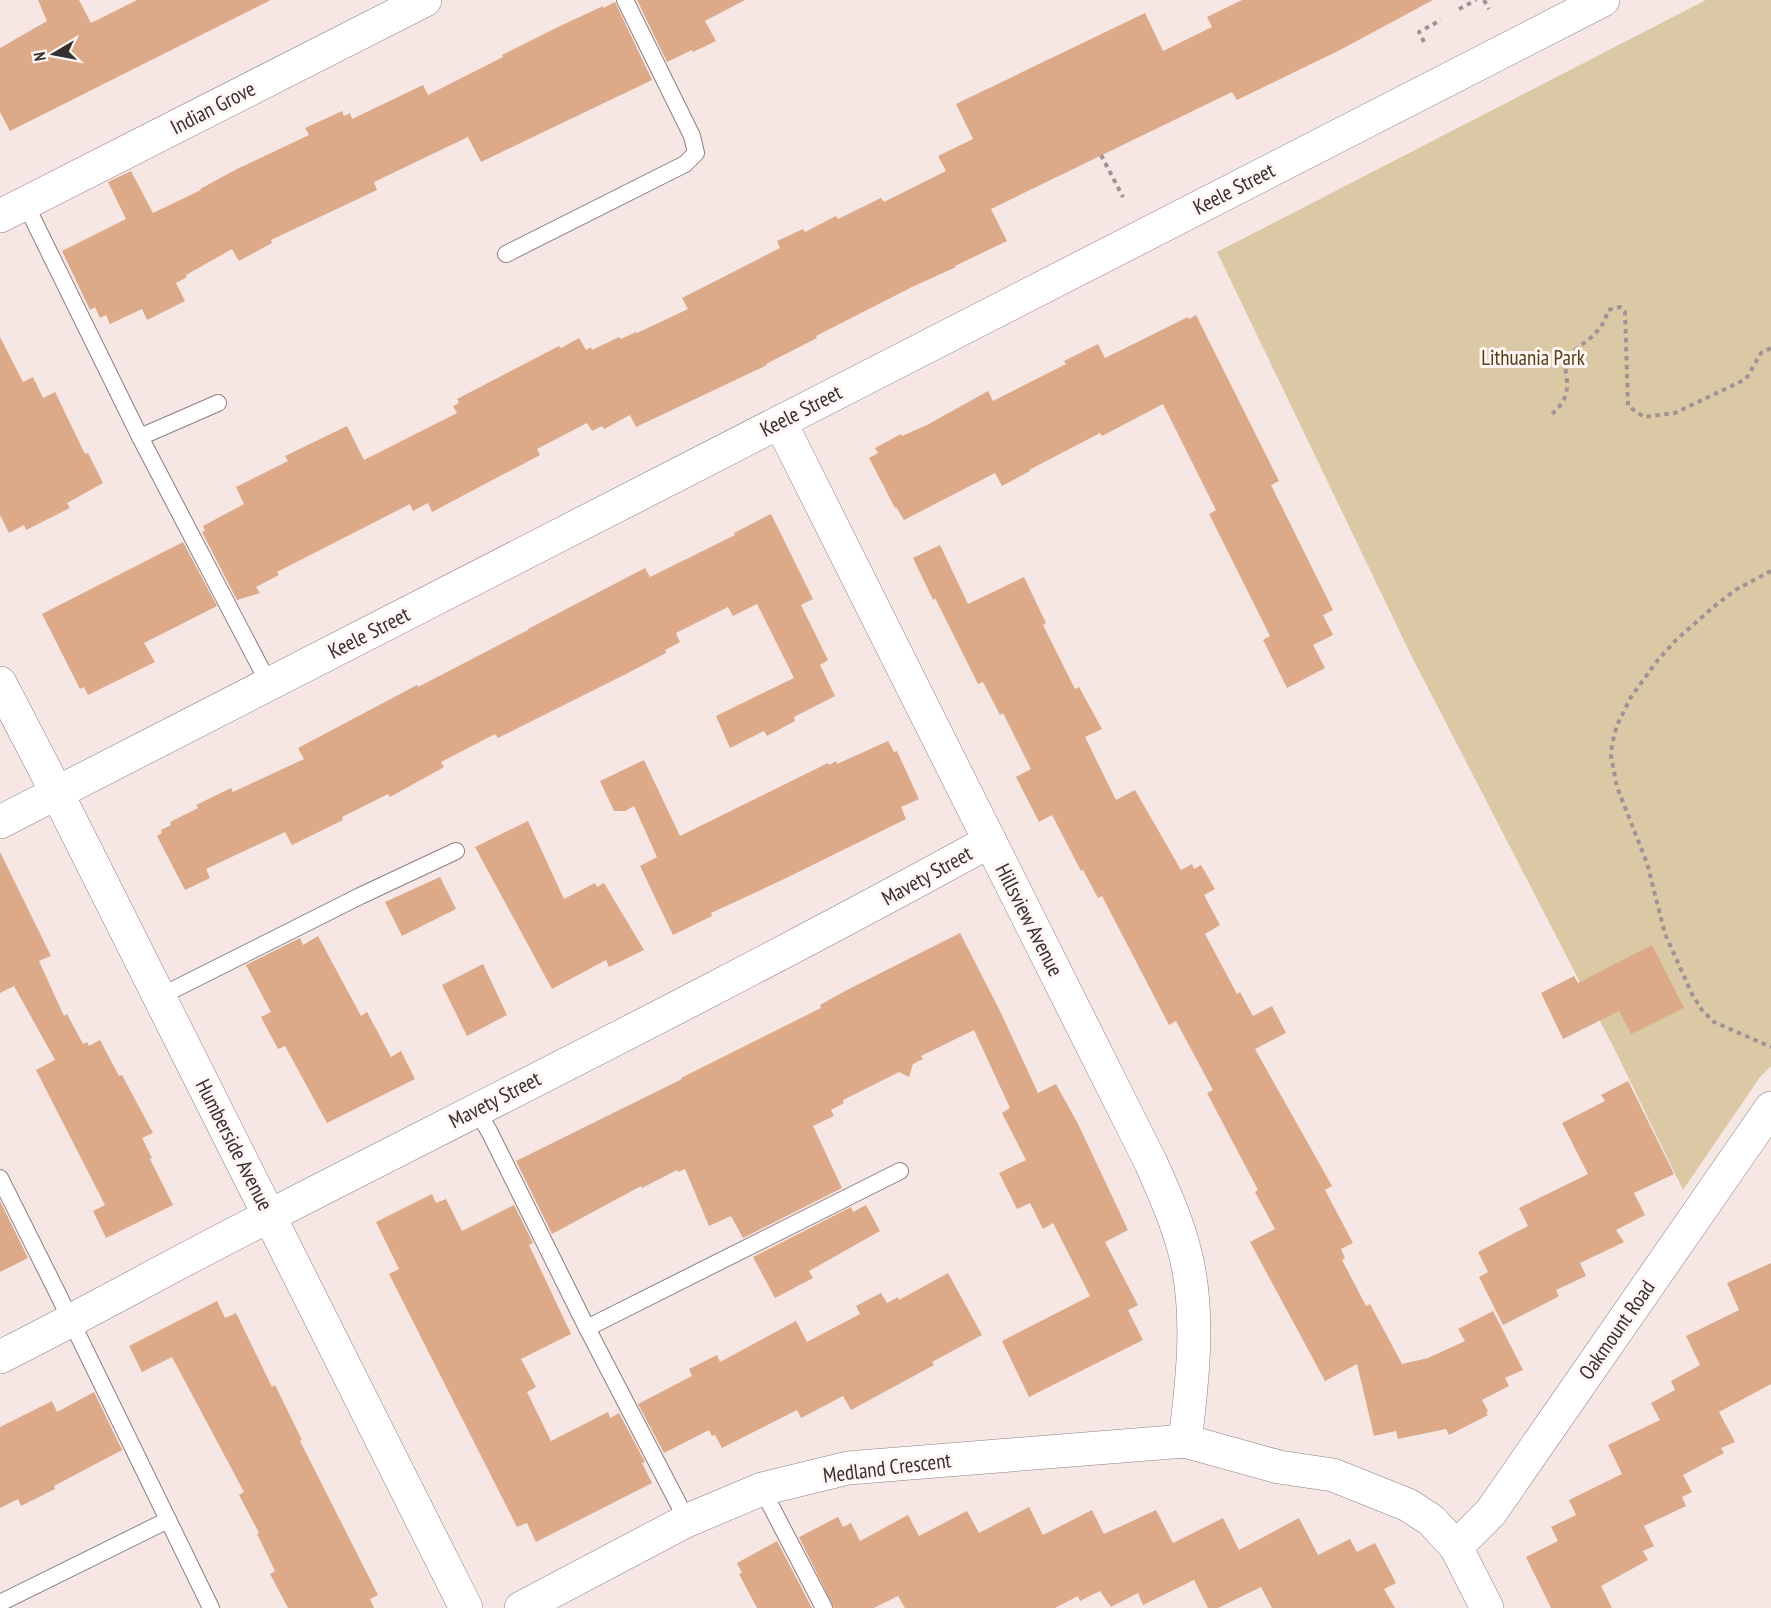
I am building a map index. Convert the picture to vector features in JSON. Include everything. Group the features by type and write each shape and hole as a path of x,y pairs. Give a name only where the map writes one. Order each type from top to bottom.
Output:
{"street":[{"name":"Indian Grove","path":"13,209 425,0"},
{"name":"Keele Street","path":"0,822 1603,0"},
{"name":"Hillsview Avenue","path":"780,422 1151,1163 1172,1211 1190,1277 1194,1337 1185,1441"},
{"name":"Humberside Avenue","path":"0,683 466,1608"},
{"name":"Mavety Street","path":"0,1357 269,1216 707,993 990,841"},
{"name":"Oakmount Road","path":"1456,1547 1491,1512 1771,1108"},
{"name":"Medland Crescent","path":"521,1608 686,1521 762,1489 848,1468 1185,1441 1279,1467 1333,1475 1408,1505 1431,1521 1456,1547"},
{"path":"1456,1547 1487,1608"}],"lane":[{"path":"506,254 686,165 696,153 692,136 625,0"},
{"path":"13,209 140,437 269,684"},
{"path":"140,437 218,403"},
{"path":"159,997 360,896 456,851"},
{"path":"476,1110 686,1521"},
{"path":"587,1328 900,1172"},
{"path":"0,1178 211,1608"},
{"path":"762,1489 824,1608"},
{"path":"0,1603 168,1520"}],"path":[{"path":"1459,9 1476,0"},
{"path":"1485,0 1489,9"},
{"path":"1424,42 1419,32 1441,20"},
{"path":"1101,155 1123,197"},
{"path":"1552,414 1566,397 1568,383 1565,365 1568,355 1600,330 1606,320 1608,310 1620,307 1625,312 1628,406 1644,417 1675,413 1746,379 1761,353 1771,348"},
{"path":"1771,571 1737,589 1717,604 1677,639 1657,661 1631,697 1617,725 1611,756 1617,787 1647,863 1665,934 1692,994 1702,1010 1714,1022 1771,1047"}],"green space":[{"name":"Lithuania Park","path":"1706,0 1771,0 1771,1066 1760,1077 1683,1190 1616,1052 1411,655 1217,252"}],"building":[{"path":"38,0 79,0 91,23 137,0 271,0 10,131 0,112 0,48 47,21"},
{"path":"637,0 745,0 705,21 716,41 667,62"},
{"path":"1242,0 1433,0 1340,50 1237,100 1232,92 991,209 1007,241 816,336 817,338 767,365 636,427 630,415 604,429 602,426 592,431 587,423 537,449 540,455 432,512 428,503 413,511 410,504 277,572 279,575 256,587 260,593 237,600 202,532 205,531 203,526 244,504 236,487 288,461 285,456 347,426 364,460 457,413 453,406 459,403 457,399 559,346 561,348 579,338 586,350 591,347 592,350 619,337 621,339 637,333 688,309 682,298 780,248 777,241 803,229 805,232 836,216 838,219 881,198 884,202 946,171 938,156 973,139 956,104 1145,13 1163,51 1212,27 1207,17"},
{"path":"615,2 652,80 481,162 468,137 374,182 377,190 271,240 272,243 239,261 232,249 176,283 185,301 147,320 142,309 110,324 106,315 100,318 95,307 90,310 62,251 126,219 108,182 131,171 153,213 309,135 305,128 342,111 344,116 350,113 352,119 423,85 428,95 556,28"},
{"path":"1196,315 1279,481 1271,485 1333,610 1323,615 1333,635 1313,645 1325,668 1287,688 1263,640 1270,636 1209,514 1216,510 1163,404 1102,436 1100,433 1002,486 995,473 904,520 895,508 869,458 878,453 875,448 901,434 902,436 927,425 988,391 993,401 1066,364 1064,361 1098,344 1105,358"},
{"path":"0,337 23,382 33,377 43,398 55,392 85,454 88,453 103,483 67,503 70,508 26,530 24,525 9,533 0,515"},
{"path":"771,514 813,599 801,605 828,660 820,665 835,696 794,717 795,721 767,736 764,731 730,748 716,716 794,678 757,604 733,616 728,607 676,633 680,642 665,650 666,653 628,673 498,738 495,734 441,762 444,767 390,797 388,794 342,817 343,820 292,845 285,832 206,869 210,878 185,890 157,836 162,833 161,830 171,825 170,822 198,808 196,805 231,788 233,792 304,759 298,748 645,568 650,577 735,535 734,533"},
{"path":"183,542 217,606 144,643 155,662 88,695 84,687 80,689 42,614"},
{"path":"940,545 968,604 1024,577 1046,623 1043,625 1075,689 1079,687 1102,729 1085,737 1116,800 1135,790 1181,870 1192,864 1194,869 1201,865 1215,889 1204,895 1220,925 1205,934 1237,994 1240,992 1253,1016 1272,1006 1286,1033 1255,1049 1332,1186 1325,1190 1353,1243 1341,1249 1345,1258 1342,1260 1366,1306 1370,1304 1402,1364 1428,1358 1465,1341 1458,1329 1493,1311 1523,1370 1505,1378 1509,1386 1482,1400 1488,1415 1449,1435 1446,1429 1398,1439 1396,1431 1374,1436 1357,1364 1325,1381 1250,1242 1275,1229 1255,1192 1258,1190 1207,1093 1213,1090 1176,1021 1169,1025 1102,896 1098,898 1083,870 1081,871 1052,815 1039,822 1016,777 1031,769 1003,713 1000,715 983,682 978,684 913,558"},
{"path":"888,741 894,752 897,751 919,799 901,807 906,819 711,913 712,916 673,935 640,866 657,857 634,806 625,811 614,811 600,781 644,760 680,836 828,763 829,765 836,761 837,764"},
{"path":"528,821 564,899 595,883 597,887 604,883 644,950 609,967 606,960 552,989 475,847"},
{"path":"0,852 51,956 39,961 64,1016 67,1014 83,1044 87,1042 89,1046 100,1040 119,1076 122,1075 153,1133 142,1138 173,1205 106,1238 93,1211 105,1205 36,1070 55,1060 14,986 0,993"},
{"path":"440,877 456,909 402,936 385,902"},
{"path":"960,933 1038,1093 1056,1084 1078,1124 1128,1230 1105,1242 1138,1305 1128,1310 1143,1340 1029,1397 1002,1341 1090,1296 1053,1223 1043,1229 1030,1203 1017,1209 999,1173 1026,1160 1002,1113 1010,1108 974,1030 921,1056 923,1059 913,1064 909,1077 899,1072 843,1100 844,1103 831,1110 834,1116 813,1126 842,1188 743,1238 731,1216 709,1226 685,1169 678,1172 677,1170 642,1188 641,1186 552,1234 516,1161 821,1008 820,1005 847,990"},
{"path":"318,936 361,1016 367,1012 391,1057 401,1051 415,1079 327,1123 285,1046 278,1049 261,1017 271,1012 246,965 300,938 303,945"},
{"path":"1652,945 1684,1008 1631,1034 1619,1011 1563,1039 1541,993 1574,976 1578,983"},
{"path":"483,964 507,1015 467,1036 442,985"},
{"path":"1628,1081 1674,1174 1634,1193 1645,1215 1616,1230 1624,1242 1580,1263 1586,1276 1556,1290 1559,1296 1556,1298 1503,1325 1479,1277 1488,1272 1478,1252 1528,1226 1519,1208 1588,1174 1562,1123 1605,1101 1601,1095"},
{"path":"432,1194 436,1203 446,1199 462,1231 514,1205 533,1243 529,1245 571,1334 521,1359 536,1387 527,1392 551,1441 608,1412 610,1418 619,1413 645,1462 642,1463 652,1483 536,1542 527,1523 517,1527 389,1274 399,1269 376,1222"},
{"path":"0,1201 28,1258 0,1272"},
{"path":"866,1205 880,1231 809,1271 813,1278 775,1298 753,1257 851,1207 853,1212"},
{"path":"1771,1263 1771,1384 1719,1412 1735,1442 1721,1448 1724,1453 1683,1475 1692,1492 1682,1497 1686,1506 1644,1526 1654,1546 1643,1551 1648,1560 1601,1586 1612,1608 1551,1608 1526,1557 1558,1541 1551,1527 1576,1515 1569,1500 1622,1474 1608,1445 1660,1420 1651,1403 1675,1390 1671,1381 1700,1365 1686,1336 1739,1310 1727,1283"},
{"path":"948,1273 982,1335 932,1362 934,1365 851,1410 843,1396 801,1418 797,1410 722,1448 715,1435 712,1436 709,1430 664,1453 638,1404 692,1376 689,1369 717,1355 720,1362 796,1321 807,1342 860,1314 856,1306 881,1293 887,1303 898,1297 899,1300"},
{"path":"217,1301 225,1318 236,1313 272,1387 275,1385 302,1440 300,1441 378,1595 370,1599 374,1608 288,1608 270,1574 275,1571 257,1534 259,1533 239,1495 244,1492 172,1357 142,1372 129,1346"},
{"path":"94,1392 122,1450 21,1506 18,1499 0,1508 0,1427 52,1401 57,1412"},
{"path":"1029,1507 1043,1535 1092,1510 1104,1534 1156,1510 1173,1543 1223,1518 1239,1550 1299,1518 1318,1555 1350,1539 1357,1552 1375,1543 1396,1583 1384,1589 1395,1608 1272,1608 1261,1587 1218,1608 1208,1608 1194,1580 1143,1605 1138,1593 1111,1607 1100,1591 1080,1601 1078,1596 1055,1608 905,1608 898,1596 874,1608 834,1608 799,1537 838,1517 843,1527 851,1523 860,1541 908,1515 919,1536 967,1511 979,1533"},
{"path":"777,1541 812,1608 757,1608 739,1574 742,1573 737,1563"}]}
